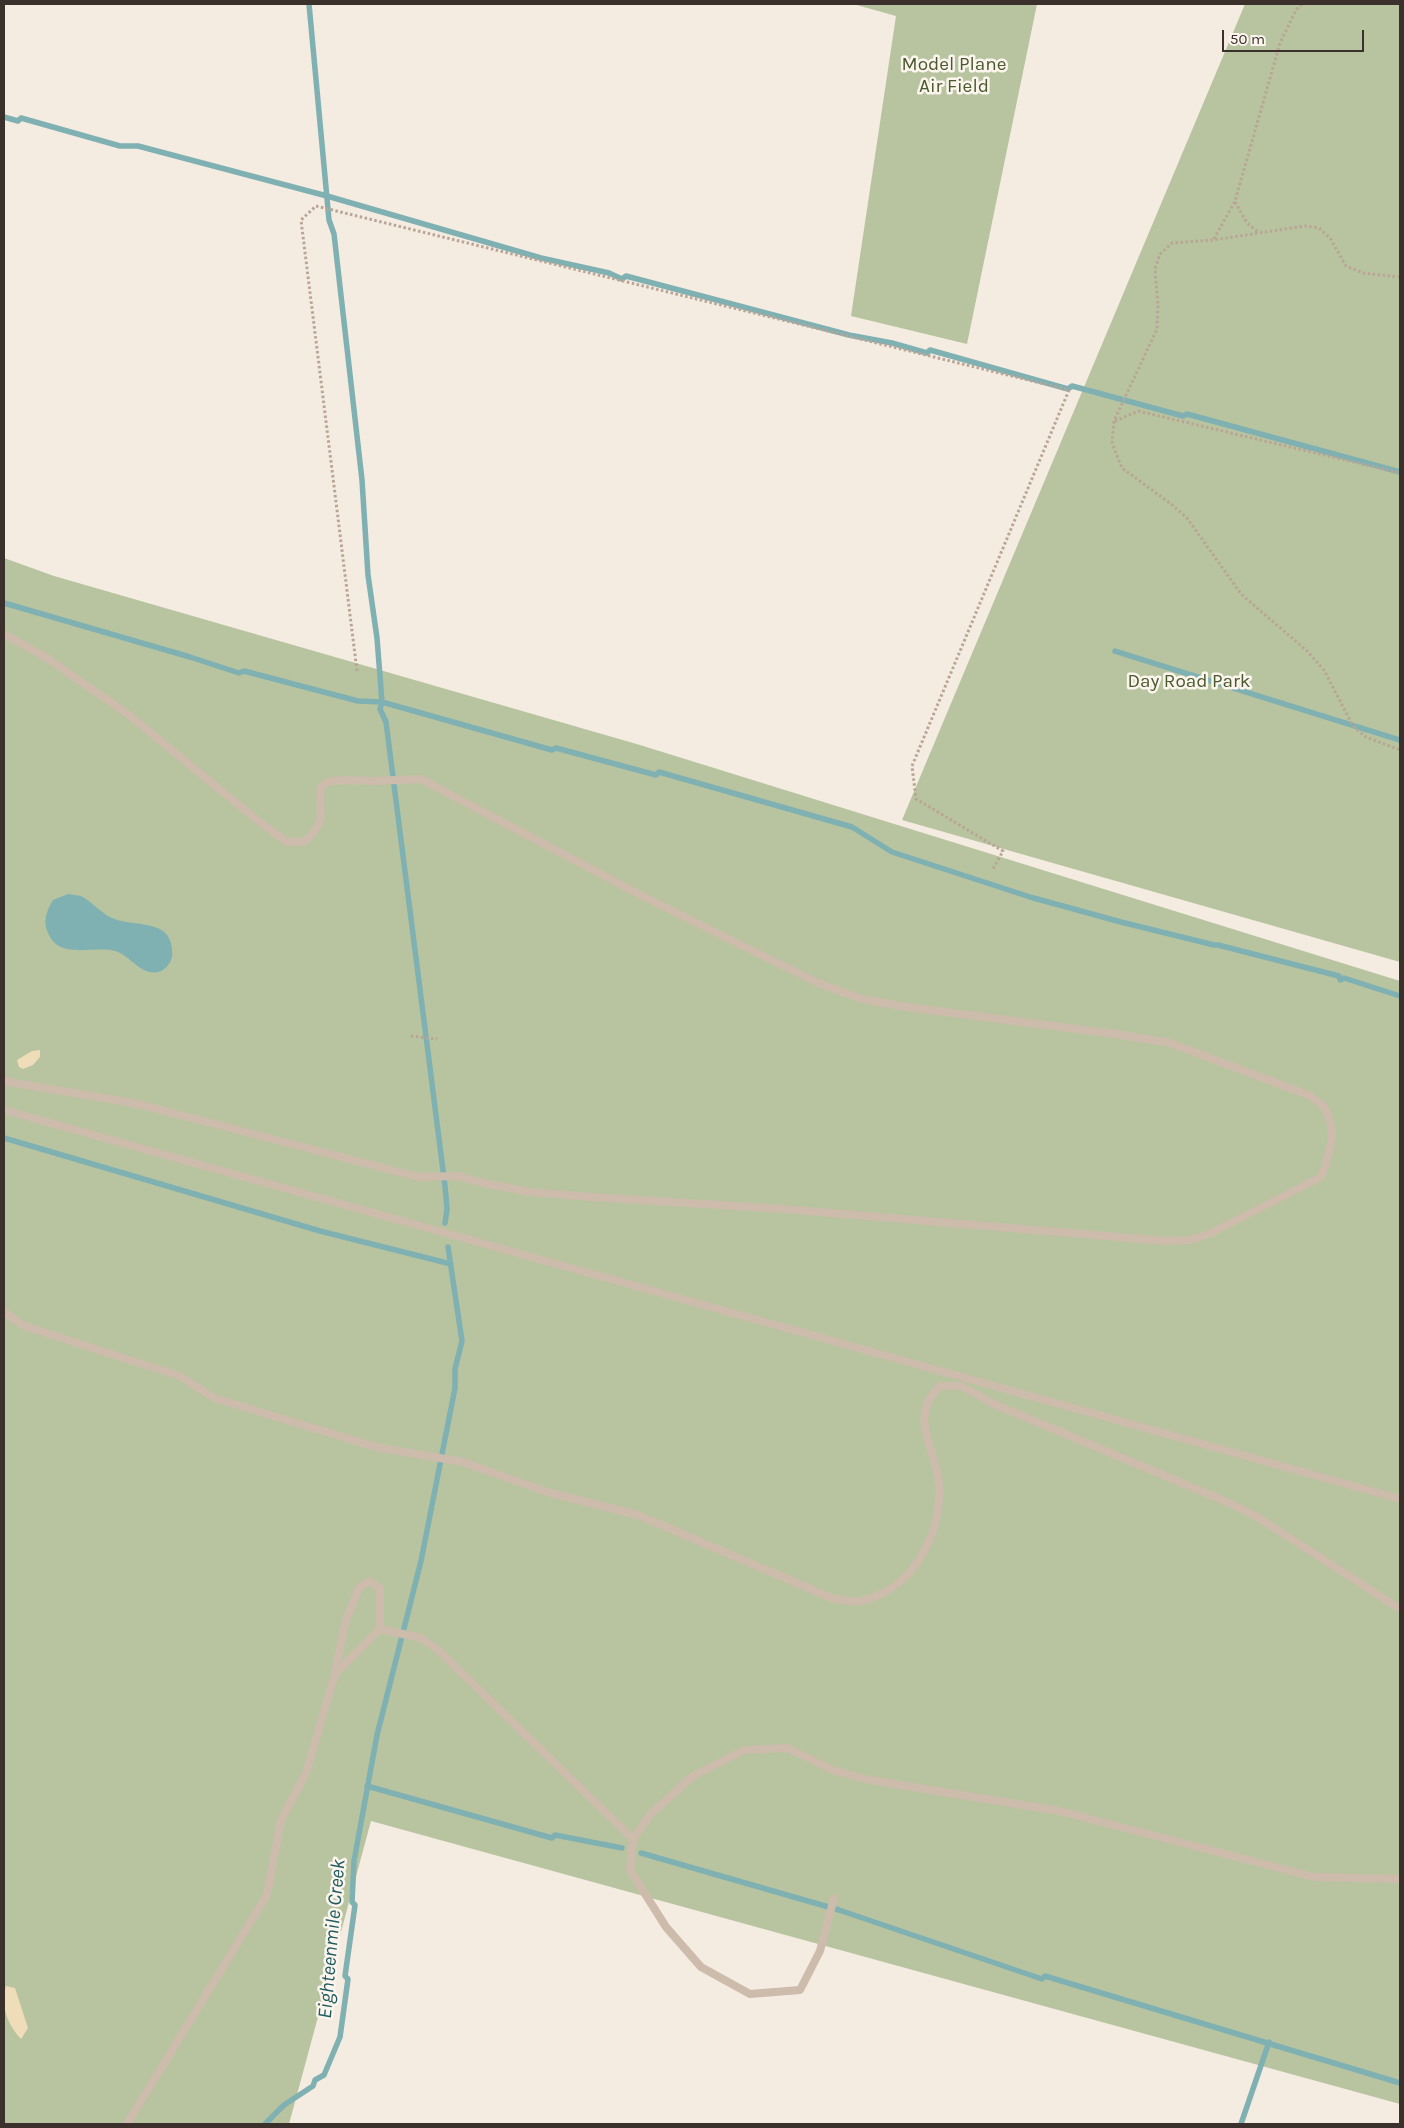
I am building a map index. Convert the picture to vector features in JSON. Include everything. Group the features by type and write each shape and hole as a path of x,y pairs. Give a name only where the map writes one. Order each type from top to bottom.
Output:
{"lane":[{"path":"4,634 47,658 129,715 257,820 288,842 304,842 318,829 322,810 320,799 321,787 327,782 421,779 648,899 818,983 862,999 906,1007 1116,1034 1170,1043 1311,1096 1325,1107 1330,1121 1332,1139 1328,1159 1321,1177 1211,1233 1190,1240 1166,1241 783,1209 547,1194 456,1176 418,1177 138,1104 4,1081"},
{"path":"4,1110 1400,1499"},
{"path":"4,1312 24,1326 180,1376 214,1398 376,1447 458,1461 547,1492 638,1515 834,1600 862,1601 890,1590 912,1570 930,1542 938,1512 939,1482 923,1427 930,1396 940,1386 961,1386 994,1404 1227,1502 1259,1518 1400,1609"},
{"path":"127,2124 267,1895 281,1820 306,1773 335,1674 345,1623 359,1588 369,1581 380,1588 380,1629 335,1674"},
{"path":"380,1629 421,1638 436,1649 633,1839"},
{"path":"834,1898 820,1951 800,1990 750,1994 700,1966 666,1927 630,1870 633,1839 650,1815 693,1776 744,1750 787,1748 834,1770 864,1779 1059,1811 1314,1878 1400,1879"}],"path":[{"path":"1214,240 1235,201 1280,43 1296,10 1302,4"},
{"path":"1235,201 1247,223 1259,233"},
{"path":"357,671 301,220 316,206 1069,390 912,766 916,799 1003,851 993,869"},
{"path":"1400,277 1363,273 1346,266 1330,238 1319,228 1305,226 1214,240 1172,243 1160,254 1155,269 1158,305 1157,330 1114,422 1112,443 1122,468 1187,518 1241,594 1307,651 1324,670 1354,726 1366,737 1400,750"},
{"path":"1114,422 1138,411 1400,473"},
{"path":"411,1036 437,1039"}],"green space":[{"name":"Model Plane Air Field","path":"853,4 1037,4 967,344 851,316 896,16"},
{"name":"Day Road Park","path":"1245,4 1400,4 1400,962 902,820"},
{"path":"4,558 54,576 640,745 1400,981 1400,2104 371,1821 289,2124 4,2124"}],"sand":[{"path":"40,1050 40,1057 33,1065 23,1069 19,1067 17,1060 32,1051"},
{"path":"6,1986 15,1988 28,2028 21,2039 12,2028 6,2015 4,1993"}],"water":[{"path":"68,894 83,897 110,917 148,925 164,932 170,939 172,949 172,957 169,964 158,972 146,971 115,951 70,949 54,943 46,926 47,913 53,900"}],"waterway":[{"path":"309,4 329,220 334,234 362,480 368,575 377,638 382,702 380,709 386,722 445,1186 447,1209 445,1223"},
{"path":"4,117 18,121 21,118 120,146 138,146 327,196 541,258 609,273 622,279 626,276 849,335 892,343 927,353 930,350 1068,389 1072,386 1183,416 1187,414 1400,472"},
{"path":"4,603 239,673 244,671 358,701 382,702 552,750 556,748 656,775 659,772 852,827 892,852 1030,897 1121,922 1339,976 1340,980 1344,978 1400,996"},
{"path":"1115,651 1400,740"},
{"path":"4,1138 320,1231 451,1264"},
{"name":"Eighteenmile Creek","path":"265,2124 284,2105 313,2086 315,2080 324,2075 340,2037 348,1979 345,1976 355,1905 352,1902 354,1861 377,1735 421,1561 455,1388 455,1369 462,1341 448,1247"},
{"path":"367,1786 552,1838 555,1835 622,1848"},
{"path":"641,1853 839,1910 1042,1979 1045,1976 1400,2083"},
{"path":"1241,2124 1269,2042"}]}
